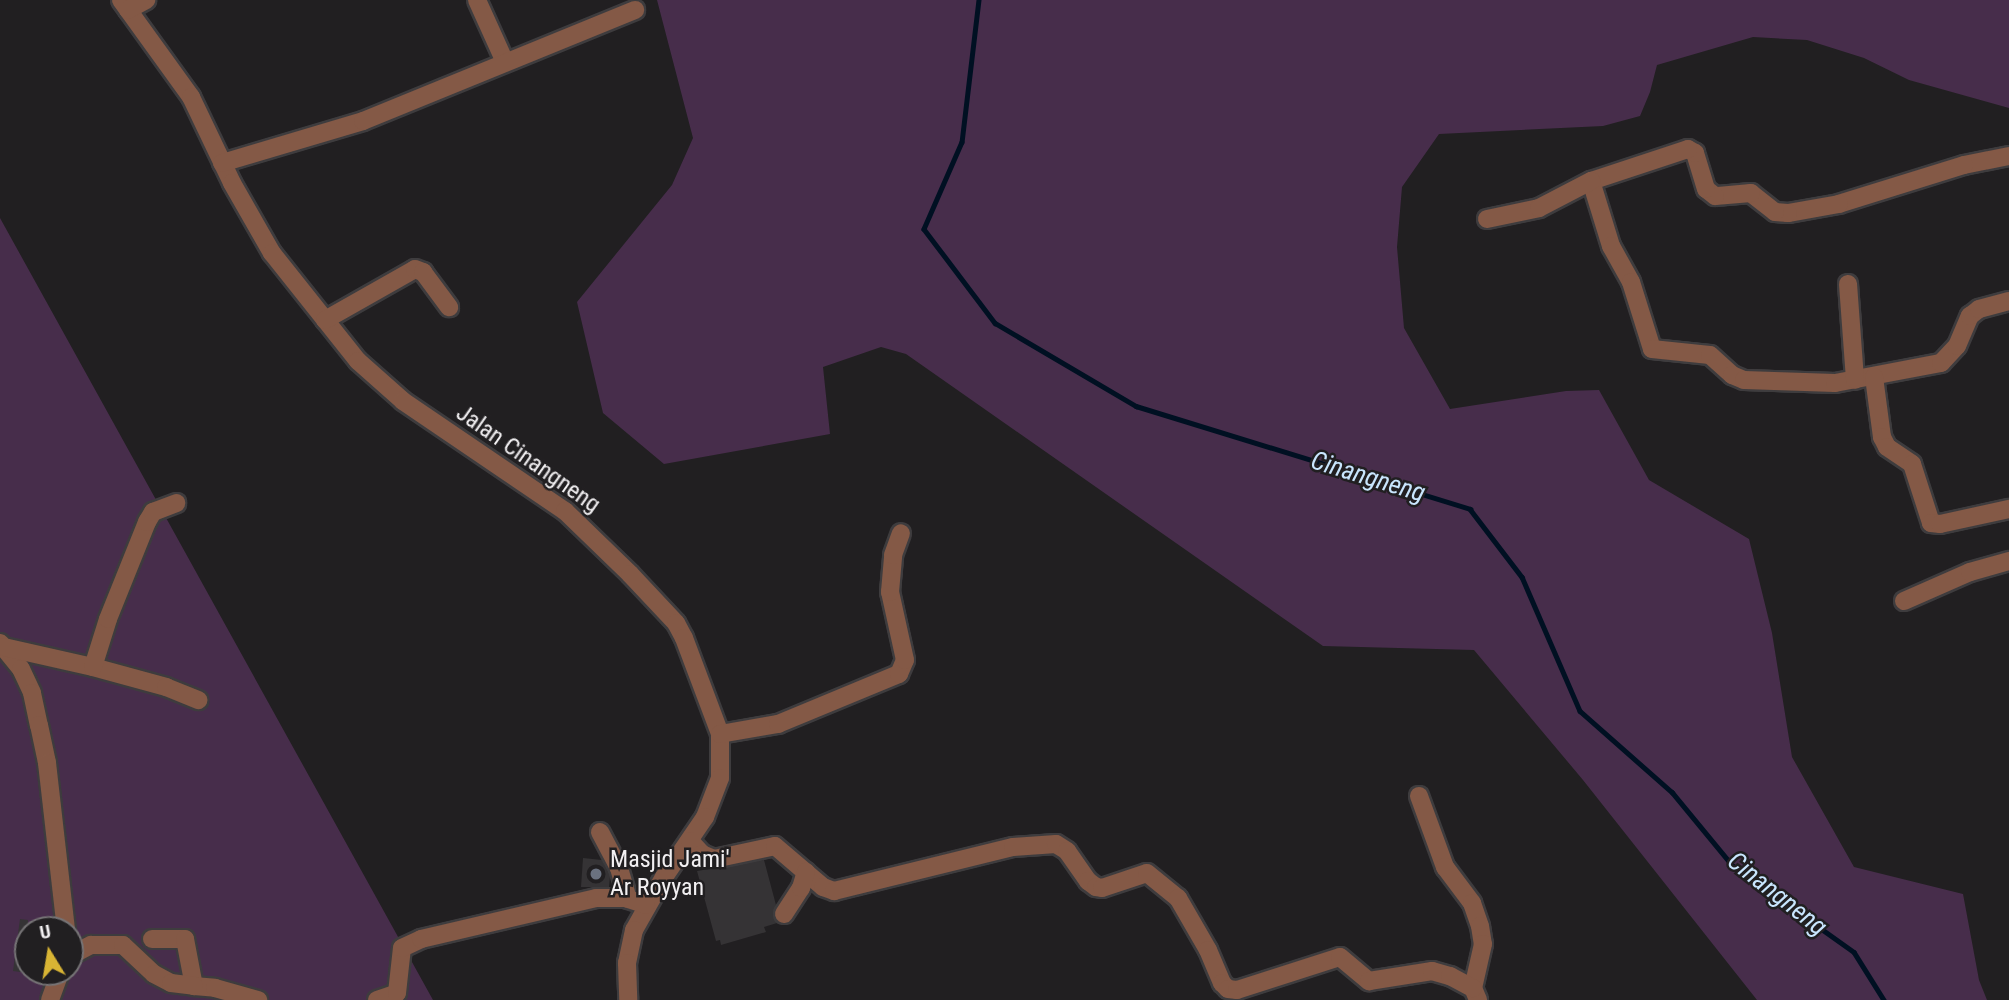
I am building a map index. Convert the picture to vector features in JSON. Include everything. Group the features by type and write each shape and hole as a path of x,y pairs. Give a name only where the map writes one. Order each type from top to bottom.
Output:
{"street":[{"path":"125,5 146,0"},
{"path":"477,0 505,62"},
{"name":"Jalan Cinangneng","path":"125,5 191,97 222,163 272,253 380,383 565,511 611,554 680,630 720,734 720,778 705,817 646,905 634,930 627,963 628,1000"},
{"path":"222,163 363,121 635,10"},
{"path":"1487,219 1539,208 1591,181 1688,149 1695,153 1706,189 1715,197 1751,193 1776,212 1788,214 1839,204 1964,165 2009,156"},
{"path":"1591,181 1611,246 1631,282 1652,349 1710,355 1732,375 1744,380 1807,384 1855,380 1941,363 1957,346 1970,316 1979,309 2009,301"},
{"path":"325,320 415,269 423,272 449,307"},
{"path":"1848,284 1855,380"},
{"path":"1874,377 1882,438 1887,447 1912,464 1931,523 1940,524 2009,509"},
{"path":"93,667 108,619 147,522 153,512 176,503"},
{"path":"720,734 778,724 899,674 905,660 890,592 893,555 901,533"},
{"path":"1904,601 1970,572 2009,561"},
{"path":"2,645 166,687 198,700"},
{"path":"2,645 26,681 39,725 47,763 64,916"},
{"path":"690,841 702,854 714,859 775,846 828,890 834,891 1013,847 1056,844 1068,851 1088,881 1096,887 1102,888 1147,873 1162,884 1178,898 1189,915 1222,983 1228,989 1237,990 1340,957 1370,981 1432,971 1450,976 1476,994 1483,944 1480,926 1472,903 1445,867 1419,796"},
{"path":"600,832 619,868 628,899"},
{"path":"784,914 801,888 806,872"},
{"path":"377,1000 397,993 402,948 421,939 596,898 628,899 646,905"},
{"path":"152,939 185,939 194,986"},
{"path":"84,949 91,945 123,945 154,974 171,983 215,988 258,1000"}],"shaded area":[{"path":"657,0 2009,0 2009,108 1909,80 1864,58 1807,40 1753,37 1657,65 1640,116 1603,126 1439,134 1402,187 1397,247 1404,328 1450,409 1566,391 1599,390 1649,480 1749,539 1772,633 1792,757 1854,867 1963,894 1979,980 1987,1000 1757,1000 1583,780 1474,650 1323,646 906,354 881,347 823,367 830,434 664,464 603,413 577,302 672,185 693,138"},
{"path":"0,218 433,1000 0,1000"}],"building":[{"name":"Masjid Jami' Ar Royyan","path":"583,858 602,860 610,876 609,887 581,887"},
{"path":"764,860 776,905 773,914 777,923 764,927 766,932 721,945 720,940 716,941 697,871"}],"waterway":[{"name":"Cinangneng","path":"979,0 962,142 924,229 995,323 1136,406 1470,509 1522,577 1580,711 1672,792 1733,866 1854,952 1884,1000"}],"place":[{"name":"Masjid Jami' Ar Royyan","path":"596,874"}]}
